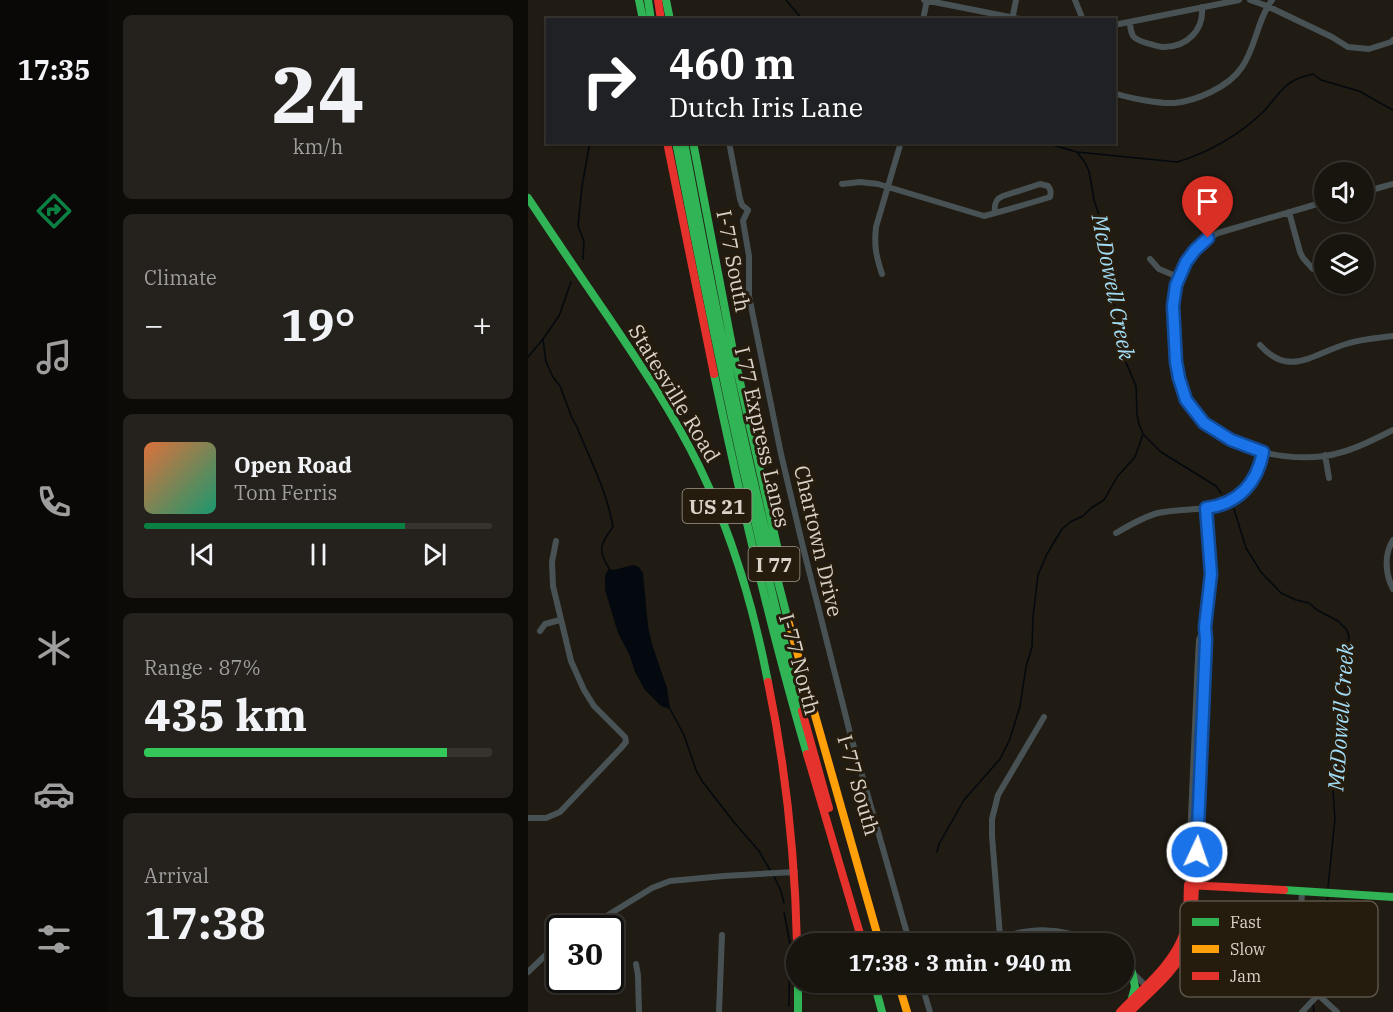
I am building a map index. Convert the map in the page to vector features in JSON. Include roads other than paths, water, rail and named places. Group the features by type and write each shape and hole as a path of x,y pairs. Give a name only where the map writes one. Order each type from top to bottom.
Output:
{"main road":[{"path":"639,0 643,18"},
{"path":"648,0 651,18"},
{"path":"658,0 661,18"},
{"path":"666,0 670,18"},
{"name":"I-77 North","path":"668,144 710,356 771,624 804,747 860,933"},
{"name":"I 77 Express Lanes","path":"676,144 730,414 757,533 797,690 866,933"},
{"name":"I 77 Express Lanes","path":"684,144 725,353 765,531 815,721 877,933"},
{"name":"I-77 South","path":"693,144 750,429 799,635 827,741 884,933"},
{"path":"691,179 712,242"},
{"name":"Statesville Road","path":"528,198 663,400 692,450 731,544 768,676 777,722 786,780 795,872 798,933"},
{"path":"730,414 736,476"},
{"path":"1189,901 1192,885 1393,897"},
{"path":"1130,1012 1180,944"},
{"path":"1120,1012 1132,998 1148,988"},
{"path":"798,993 798,1012"},
{"path":"877,993 882,1012"},
{"path":"884,993 889,1012"},
{"path":"895,993 900,1012"},
{"path":"901,993 907,1012"},
{"path":"1132,998 1133,993"}],"street":[{"path":"923,18 926,0 1012,18 1016,0"},
{"path":"1075,0 1082,18"},
{"path":"1116,24 1236,0"},
{"path":"1250,0 1332,37 1348,47 1369,49 1392,42"},
{"path":"1116,93 1172,103 1191,100 1221,87 1241,69 1267,6 1272,0"},
{"path":"1130,22 1134,38 1141,42 1163,47 1179,44 1193,35 1202,21 1202,7"},
{"name":"Chartown Drive","path":"729,144 740,199 747,210 743,221 749,256 750,308 784,467 850,733 907,933"},
{"path":"882,274 874,240 900,144"},
{"path":"842,184 888,186 984,216 995,213 1050,197 1050,188 1045,184 1040,184 998,198 995,213"},
{"path":"1374,189 1393,184"},
{"path":"1314,205 1230,228 1203,242 1191,255 1178,277 1173,298 1179,378 1186,400 1209,427 1238,444 1263,452 1293,457 1325,456 1353,448 1393,430"},
{"path":"1289,212 1300,252 1313,269"},
{"path":"1150,259 1160,269 1178,277"},
{"path":"1260,345 1274,357 1287,361 1301,361 1352,342 1393,336"},
{"path":"1116,533 1157,513 1206,508 1229,502 1249,485 1258,471 1263,452"},
{"path":"1325,456 1329,478"},
{"path":"1192,885 1199,640 1205,627 1211,574 1206,508"},
{"path":"1393,540 1387,561 1388,577 1393,589"},
{"path":"528,818 546,818 560,812 626,742 625,737 598,711 584,690 571,661 552,578 556,541"},
{"path":"540,631 545,624 560,620"},
{"path":"1000,933 992,847 992,819 998,795 1044,717"},
{"path":"608,915 652,888 670,881 795,872"},
{"path":"1302,891 1302,901"},
{"path":"1011,933 1051,930 1064,933"},
{"path":"719,1012 722,935"},
{"path":"528,972 546,955"},
{"path":"636,964 639,1012"},
{"path":"1134,974 1148,988"},
{"path":"924,993 930,1012"},
{"path":"1302,1012 1315,997"},
{"path":"1321,997 1337,1012"}],"waterway":[{"name":"McDowell Creek","path":"786,0 801,18"},
{"path":"1049,144 1077,152 1177,162 1200,154 1233,136 1262,113 1281,90 1290,83 1313,74 1321,80 1359,91 1393,110"},
{"path":"583,259 584,241 578,226 590,144"},
{"name":"McDowell Creek","path":"1077,152 1089,171 1094,200 1108,239 1118,333 1122,353 1136,386 1137,415 1143,434 1161,452 1216,486 1221,493"},
{"path":"528,357 559,316 571,282"},
{"path":"543,339 546,362 560,386 607,501 613,527 605,538 602,552 610,570"},
{"path":"937,852 939,844 964,800 1000,759 1010,739 1020,706 1026,667 1032,647 1038,575 1047,554 1062,529 1104,500 1117,477 1135,457 1143,434"},
{"name":"McDowell Creek","path":"1234,509 1246,548 1261,572 1281,593 1309,603 1338,621 1347,630 1349,637 1344,676 1344,704 1334,759 1335,819 1328,887"},
{"path":"669,707 684,735 702,781 759,851 770,870"},
{"path":"774,876 784,903"},
{"name":"McDowell Creek","path":"1327,901 1328,895"},
{"path":"784,912 790,944 789,1006"},
{"name":"McDowell Creek","path":"1313,1004 1314,1012"}]}
